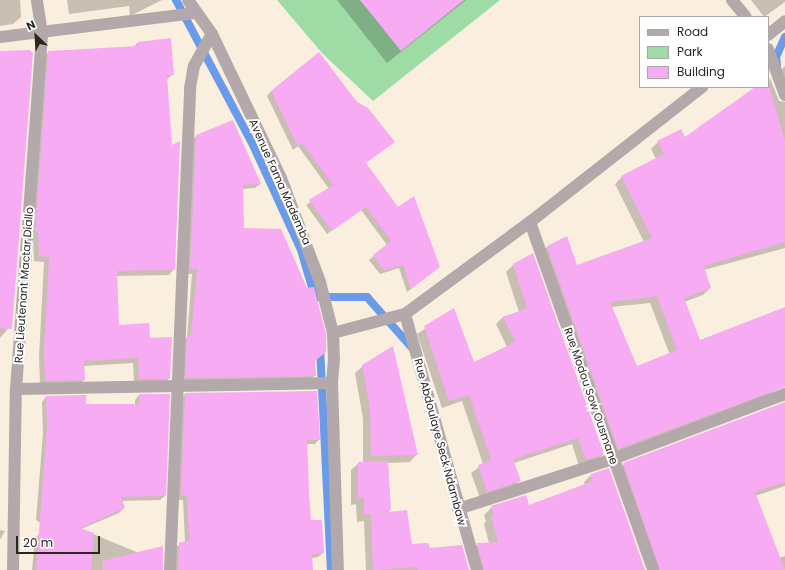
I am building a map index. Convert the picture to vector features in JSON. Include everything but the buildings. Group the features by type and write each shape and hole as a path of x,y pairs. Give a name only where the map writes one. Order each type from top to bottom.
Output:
{"street":[{"name":"Rue Lieutenant Mactar Diallo","path":"13,570 16,389 42,34 37,0"},
{"name":"Avenue Fama Mademba","path":"188,0 195,13 212,34 296,212 320,282 333,333 332,383 338,570"},
{"path":"732,0 745,16"},
{"path":"0,37 42,34 195,13"},
{"path":"769,34 785,21"},
{"path":"170,570 176,387 190,88 194,66 212,34"},
{"path":"769,52 785,95"},
{"path":"333,333 405,314 530,222 701,88"},
{"name":"Rue Modou Sow Ousmane","path":"530,222 653,570"},
{"name":"Rue Abdoulaye Seck Ndambaw","path":"405,314 476,570"},
{"path":"16,389 332,383"},
{"path":"458,509 613,459 785,394"}],"green space":[{"path":"277,0 500,0 373,101 322,53"}],"waterway":[{"path":"176,0 253,145 301,250 315,298"},
{"path":"777,65 776,57 785,37"},
{"path":"320,297 367,297 413,349"},
{"path":"320,347 331,570"}]}
